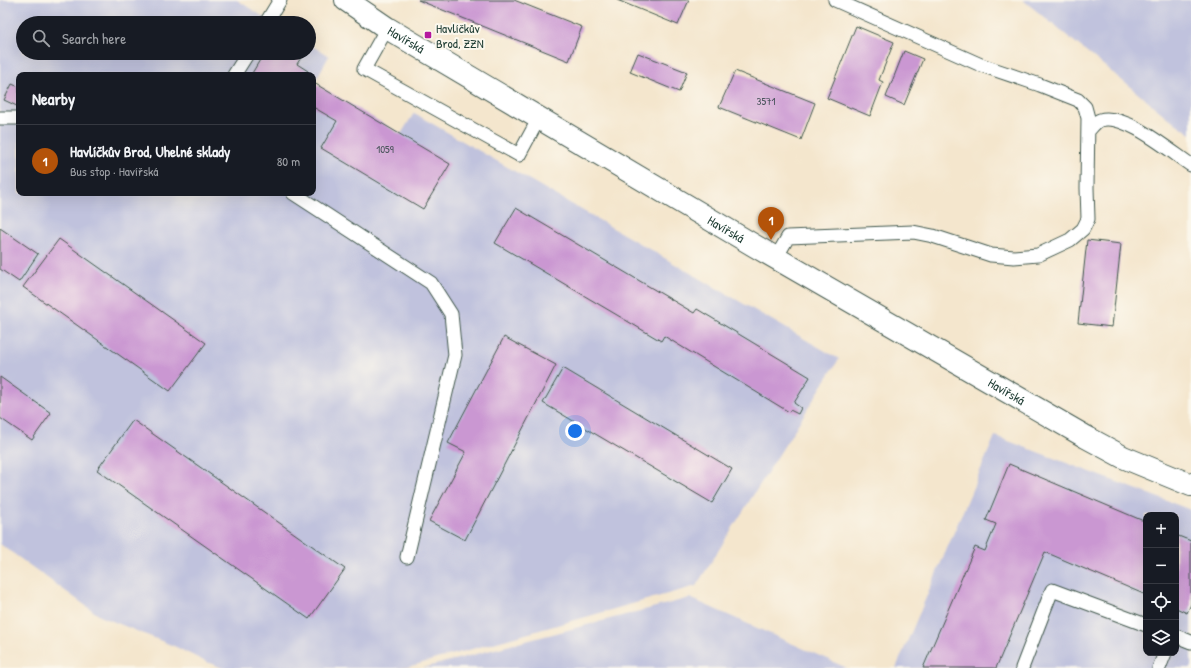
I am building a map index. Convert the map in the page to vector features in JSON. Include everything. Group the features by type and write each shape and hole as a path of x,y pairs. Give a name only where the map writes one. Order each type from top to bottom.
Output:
{"street":[{"name":"Havířská","path":"346,0 387,28 776,258 1086,437 1123,457 1186,482"}],"lane":[{"path":"270,16 280,0"},
{"path":"776,258 788,237 891,232 913,232 933,236 991,255 1014,257 1038,255 1070,240 1083,229 1088,219 1088,118 1085,107 1078,100 981,65 835,0"},
{"path":"387,28 364,69 519,155 539,118"},
{"path":"236,72 244,60"},
{"path":"0,118 16,118"},
{"path":"1088,131 1098,121 1107,119 1117,120 1132,125 1191,165"},
{"path":"298,196 431,283 451,314 455,356 407,557"},
{"path":"1022,668 1052,590 1143,623"},
{"path":"1179,637 1191,642"},
{"path":"1159,668 1164,656"}],"shaded area":[{"path":"0,0 237,0 262,16 16,16 16,60 316,60 316,48 329,56 316,79 316,72 16,72 16,196 316,196 316,84 401,134 414,113 839,359 696,586 408,667 396,668 223,668 100,616 0,544"},
{"path":"1023,0 1191,0 1191,134 1167,117"},
{"path":"995,436 1191,510 1191,668 896,668"},
{"path":"690,598 847,668 423,668"}],"building":[{"path":"418,0 514,0 582,27 569,61"},
{"path":"617,0 689,0 678,25"},
{"path":"856,26 894,42 879,80 883,82 870,116 827,98"},
{"path":"904,51 923,59 904,105 886,97"},
{"path":"638,53 687,72 679,92 630,72"},
{"path":"260,60 300,60 297,64 308,71 308,72 253,72"},
{"path":"735,71 815,103 801,140 719,107"},
{"path":"12,84 16,86 16,106 4,100"},
{"path":"316,84 450,164 423,209 321,148 337,121 316,109"},
{"path":"516,208 694,313 697,309 810,377 794,403 801,408 798,414 790,410 789,412 664,336 661,341 495,243"},
{"path":"0,228 38,254 19,282 0,269"},
{"path":"59,239 206,343 170,391 23,287"},
{"path":"1087,240 1121,244 1112,327 1078,323"},
{"path":"504,337 556,365 465,540 429,521 466,452 448,443"},
{"path":"563,368 732,469 712,503 543,403"},
{"path":"0,377 51,413 32,440 0,418"},
{"path":"133,420 345,569 309,619 97,470"},
{"path":"1009,464 1143,521 1143,594 1045,552 996,668 923,668 975,547 985,551 996,524 986,520"},
{"path":"1179,536 1191,541 1191,604 1187,613 1179,609"}],"place":[{"name":"Havlíčkův Brod, ZZN","path":"428,35"},
{"name":"Havlíčkův Brod, Uhelné sklady","path":"771,240"}]}
